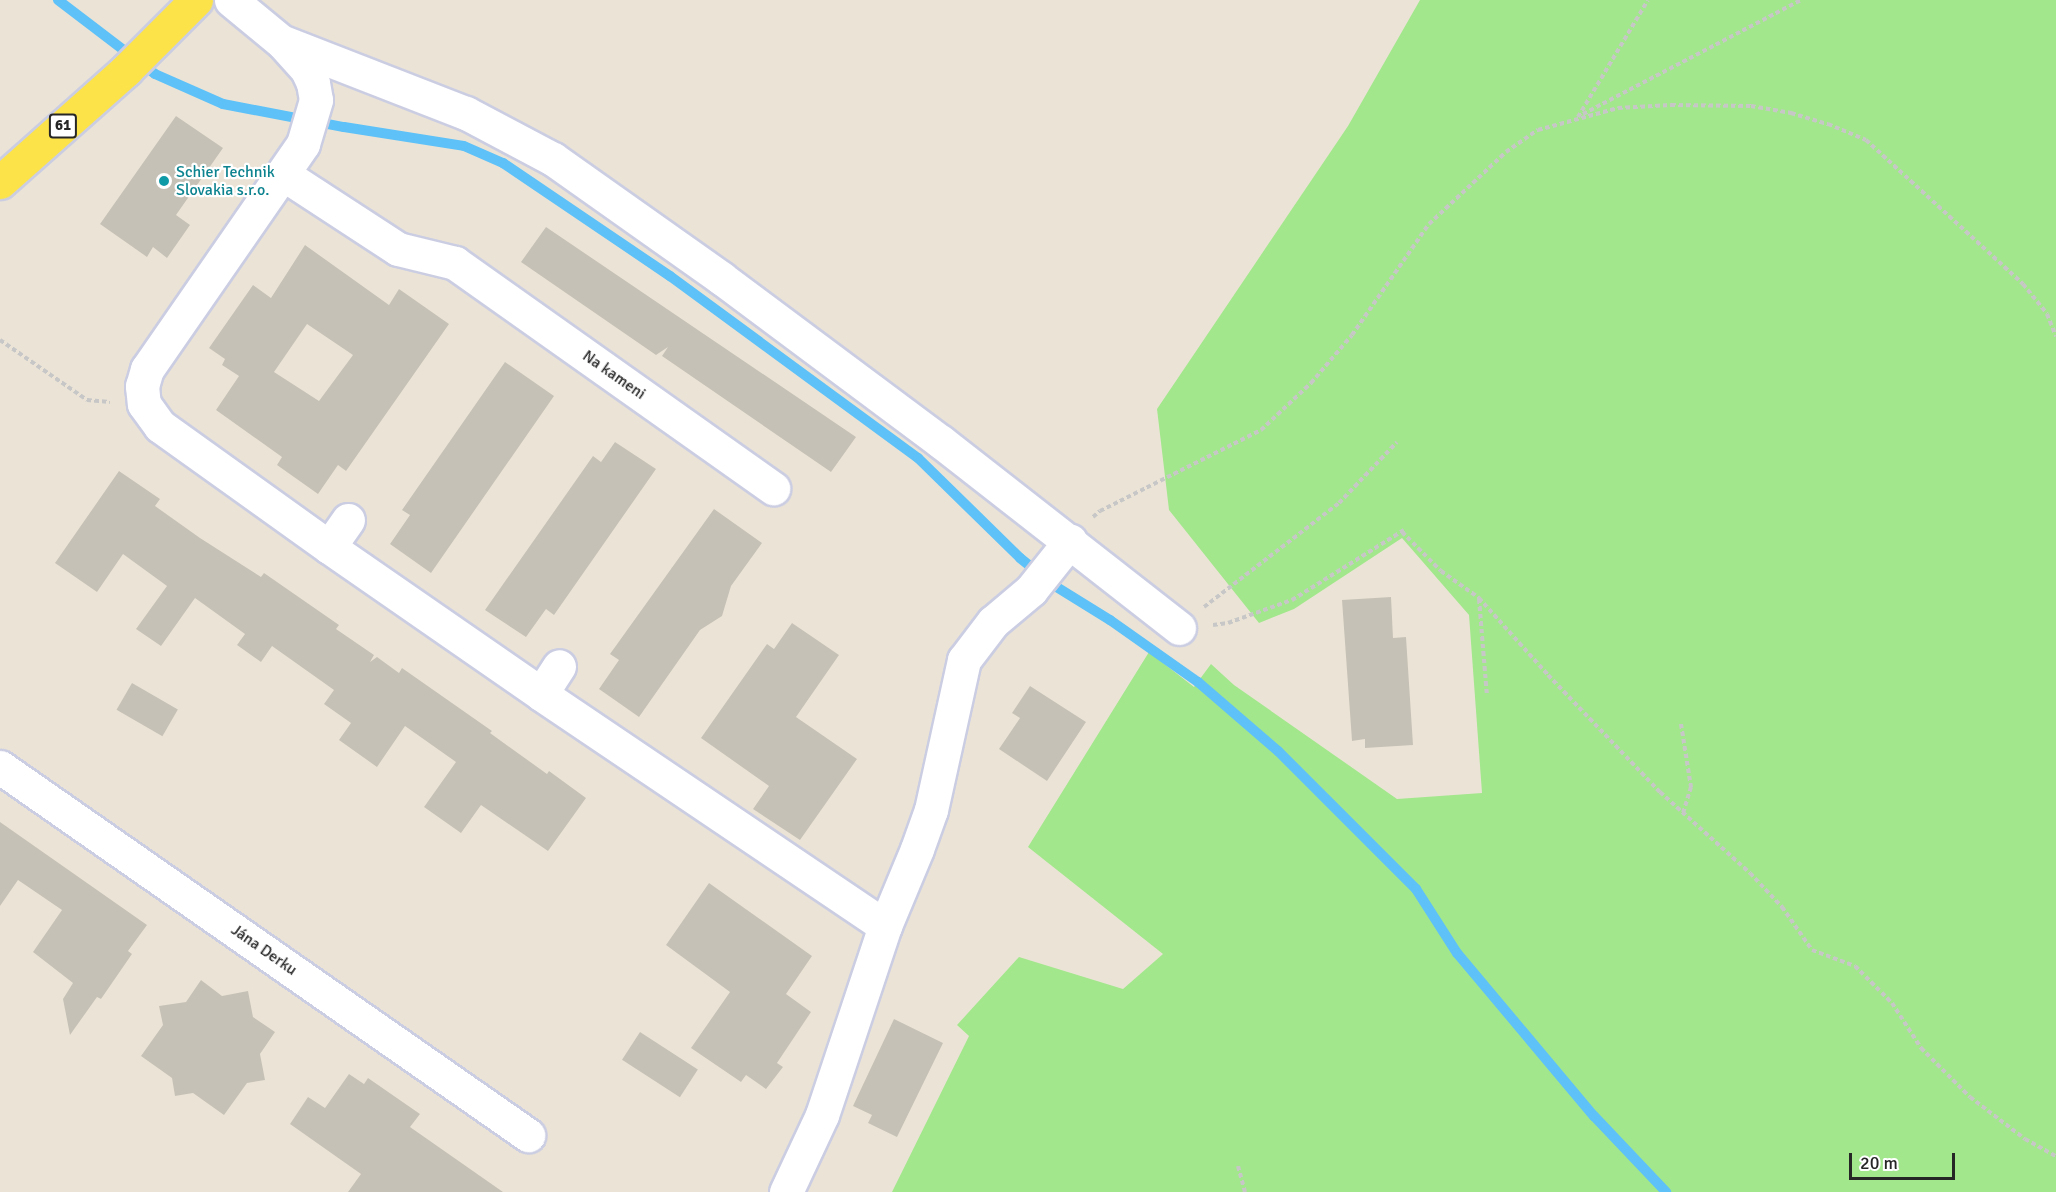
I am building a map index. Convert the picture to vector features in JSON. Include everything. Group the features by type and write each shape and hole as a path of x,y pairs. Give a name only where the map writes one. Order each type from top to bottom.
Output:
{"main road":[{"name":"61","path":"0,182 126,70 196,0"}],"street":[{"path":"231,0 282,42 307,70 314,83 316,100 303,144 147,369 142,386 144,404 160,426 329,547 541,694 885,926"},
{"path":"282,42 466,113 553,159 721,278 1061,553 1179,628"},
{"name":"Na kameni","path":"283,174 398,249 455,263 773,489"},
{"path":"329,547 348,520"},
{"path":"786,1192 822,1115 885,926 931,810 964,660 993,622 1031,590 1061,553"},
{"path":"541,694 559,666"},
{"name":"Jána Derku","path":"0,767 528,1135"}],"path":[{"path":"1577,117 1648,0"},
{"path":"1577,117 1801,0"},
{"path":"1061,553 1100,511 1261,430 1311,383 1352,335 1429,224 1506,152 1538,130 1577,117 1618,108 1671,105 1751,106 1791,113 1828,124 1866,140 2023,284 2047,314 2056,336"},
{"path":"0,340 87,400 144,404"},
{"path":"1208,604 1339,503 1396,442"},
{"path":"1179,628 1228,623 1292,600 1403,531 1441,571 1479,598 1548,675 1660,792 1750,873 1782,907 1812,950 1855,966 1892,1003 1921,1048 1970,1097 2025,1139 2056,1156"},
{"path":"1479,598 1487,696"},
{"path":"1682,723 1691,787 1683,813"},
{"path":"1238,1167 1245,1192"}],"green space":[{"path":"1420,0 2056,0 2056,1192 892,1192 969,1036 957,1025 1019,957 1123,989 1163,954 1028,847 1149,652 1194,687 1211,664 1234,685 1397,799 1482,793 1469,615 1402,538 1294,609 1259,623 1169,510 1157,409 1348,126"}],"building":[{"name":"Schier Technik Slovakia s.r.o.","path":"176,116 223,148 176,215 190,225 167,258 153,247 147,257 100,224"},
{"path":"546,227 856,437 831,472 662,356 668,347 656,355 521,262"},
{"path":"305,245 389,305 399,289 449,324 346,471 338,465 318,494 277,465 282,457 216,410 239,376 222,365 225,359 209,348 253,285 271,298","holes":["307,324 353,355 319,401 274,372"]},
{"path":"505,362 554,396 431,573 390,544 410,515 402,510"},
{"path":"615,442 656,469 554,615 546,609 526,637 485,610 593,456 601,462"},
{"path":"119,471 160,499 155,506 200,538 261,577 264,573 339,625 336,629 374,655 370,662 377,657 399,673 402,668 492,731 490,733 547,774 549,771 586,798 548,851 481,805 461,833 424,807 456,762 405,726 377,767 339,740 351,723 324,704 334,690 272,646 261,662 237,645 245,634 195,598 161,646 136,629 167,586 123,554 97,592 55,563"},
{"path":"714,509 762,543 731,586 722,616 700,630 639,717 599,689 619,660 610,654"},
{"path":"1391,597 1393,638 1406,637 1413,745 1365,748 1365,739 1352,741 1342,600"},
{"path":"792,623 839,655 796,717 857,759 800,840 753,809 769,786 701,738 767,644 774,649"},
{"path":"132,683 178,710 162,736 116,710"},
{"path":"1030,686 1086,722 1047,781 999,749 1020,718 1012,713"},
{"path":"0,822 147,925 128,951 132,954 101,999 97,997 70,1035 63,999 73,983 33,952 62,910 18,880 0,906"},
{"path":"709,883 812,956 786,994 811,1012 777,1063 783,1067 766,1089 746,1075 741,1082 691,1048 730,992 666,945"},
{"path":"201,980 222,996 248,991 253,1017 275,1032 260,1054 265,1080 247,1083 224,1115 193,1093 175,1096 172,1078 141,1056 163,1025 159,1006 186,1002"},
{"path":"894,1019 943,1043 897,1137 868,1123 872,1115 853,1106"},
{"path":"640,1032 698,1070 680,1097 622,1060"},
{"path":"349,1074 364,1084 368,1078 420,1114 410,1127 503,1192 348,1192 361,1174 290,1124 308,1097 325,1108"}],"waterway":[{"path":"58,0 155,74 223,104 344,127 464,146 503,163 670,276 918,458 1020,558 1055,586 1110,620 1198,682 1278,751 1416,889 1457,953 1594,1116 1666,1192"}],"place":[{"name":"Schier Technik Slovakia s.r.o.","path":"164,181"}]}
